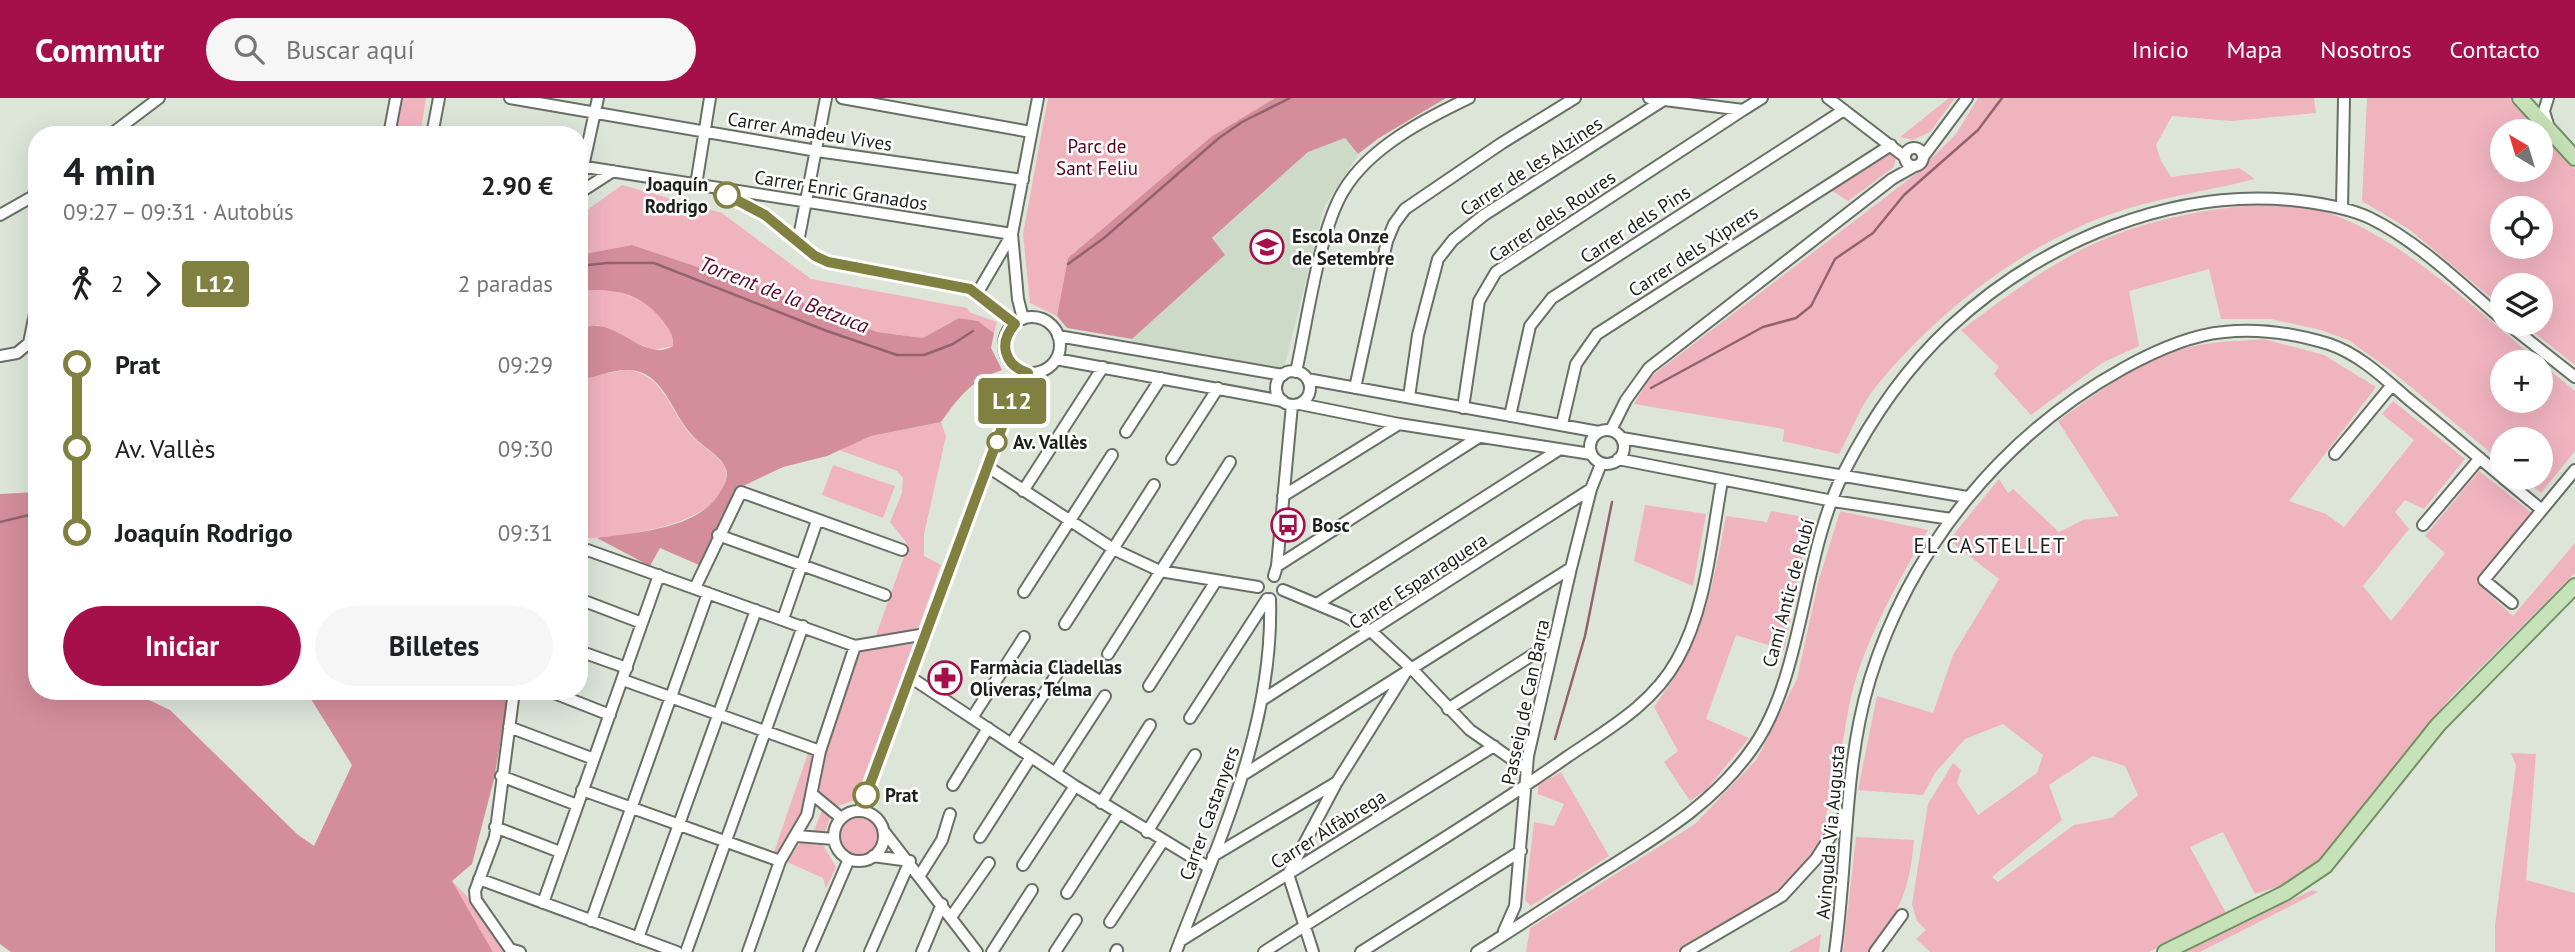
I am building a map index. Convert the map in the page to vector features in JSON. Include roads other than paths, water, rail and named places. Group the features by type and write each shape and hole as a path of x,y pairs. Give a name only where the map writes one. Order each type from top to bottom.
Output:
{"main road":[{"path":"2520,98 2575,158"},
{"path":"2531,98 2546,105 2575,146"},
{"path":"2165,952 2285,893 2325,866 2438,725 2575,586"}],"street":[{"path":"122,126 159,98"},
{"path":"391,126 396,98"},
{"path":"434,126 439,98"},
{"name":"Carrer Amadeu Vives","path":"510,98 596,115 817,151 1023,180"},
{"path":"588,143 598,98"},
{"path":"710,98 696,185 748,204 815,256 841,267 978,292 1019,321 1043,320 1058,336 1283,375 1296,372 1307,379 1463,408 1599,432 1611,430 1622,438 1967,497"},
{"path":"798,242 826,98"},
{"path":"842,98 1031,132"},
{"path":"1038,98 1012,234 1019,321 1005,339 1004,348 1012,364 1028,373 1039,372 1056,359 1399,424 1557,451 1591,454 1601,464 1618,459 1722,481 1951,519"},
{"path":"1296,372 1330,220 1344,189 1364,165 1400,136 1469,98"},
{"path":"1355,388 1387,242 1394,224 1405,209 1574,98"},
{"path":"1649,98 1743,110"},
{"name":"Carrer dels Roures","path":"1463,408 1479,301 1496,272 1762,98"},
{"path":"1828,98 1891,145 1912,157"},
{"path":"1611,430 1626,400 1649,368 1892,179 1912,157 1934,142 1967,98"},
{"path":"2342,208 2344,98"},
{"name":"Carrer de les Alzines","path":"1409,397 1418,335 1438,259 1453,240 1484,215 1662,101"},
{"path":"2546,105 2555,138"},
{"name":"Carrer dels Pins","path":"1510,416 1530,326 1552,298 1844,110"},
{"name":"Carrer dels Xiprers","path":"1562,424 1576,364 1597,334 1891,145"},
{"name":"Carrer Enric Granados","path":"588,168 696,185 709,184 805,204 1012,234"},
{"path":"588,187 613,172"},
{"name":"Camí Antic de Rubí","path":"1477,952 1683,819 1721,785 1755,744 1780,692 1810,565 1843,475 1903,379 1948,328 1999,288 2049,256 2123,221 2202,201 2268,197 2342,208 2370,218 2395,234 2490,309"},
{"path":"0,215 28,199"},
{"path":"978,292 1012,234"},
{"name":"Avinguda Via Augusta","path":"1835,952 1847,809 1857,730 1881,649 1915,574 1967,497 2020,443 2064,407 2104,379 2178,343 2222,332 2259,331 2292,335 2331,344 2362,361 2490,467"},
{"path":"1056,359 1058,336"},
{"path":"2523,336 2575,377"},
{"path":"0,356 17,353 28,344"},
{"path":"1023,491 1103,367"},
{"path":"860,811 1018,384 1028,373"},
{"path":"1283,375 1276,386 1292,403 1275,571 1283,590"},
{"path":"1126,432 1161,377"},
{"path":"1292,403 1309,394 1307,379"},
{"path":"2335,454 2392,385"},
{"path":"1172,459 1218,388"},
{"path":"1283,496 1399,424"},
{"path":"1591,454 1599,432"},
{"path":"1269,599 1262,596 1258,587 1261,580 1479,437"},
{"path":"1618,459 1622,438"},
{"path":"1317,604 1557,451"},
{"path":"1024,592 1112,456"},
{"path":"2423,525 2480,458"},
{"path":"1108,654 1230,462"},
{"name":"Passeig de Can Barra","path":"1490,944 1509,924 1516,897 1526,769 1571,568 1591,489 1601,464"},
{"path":"988,467 1112,548 1160,570 1258,587"},
{"path":"2512,603 2484,580 2575,470"},
{"path":"1264,952 1524,788 1612,728 1646,699 1677,660 1689,634 1702,591 1722,481"},
{"path":"1065,624 1154,485"},
{"name":"Carrer Esparraguera","path":"1262,700 1372,632 1591,489"},
{"name":"Avinguda Via Augusta","path":"2518,490 2542,510"},
{"path":"695,588 718,535 741,492 902,550"},
{"path":"783,619 817,521"},
{"path":"718,535 885,595"},
{"path":"588,550 855,646 926,634"},
{"path":"1245,773 1571,568"},
{"path":"543,903 659,575"},
{"path":"1149,686 1216,581"},
{"path":"1283,590 1345,615 1372,632 1448,709 1526,769"},
{"path":"1190,718 1269,599 1283,590"},
{"path":"591,921 708,593"},
{"name":"Carrer Castanyers","path":"1178,947 1245,773 1262,700 1269,599"},
{"path":"588,602 642,623"},
{"path":"638,938 756,610"},
{"path":"687,952 803,626"},
{"path":"972,718 1024,637"},
{"path":"1448,709 1554,641"},
{"path":"748,952 780,861 807,815 820,751 855,646"},
{"path":"588,654 627,668"},
{"path":"1012,744 1062,666"},
{"path":"1313,952 1288,874 1337,782 1409,671"},
{"path":"910,677 1074,786 1208,867"},
{"path":"623,680 820,751"},
{"path":"1055,773 1105,696"},
{"path":"513,700 495,827 475,891 476,900 510,949 520,952"},
{"path":"572,700 610,715"},
{"path":"1101,803 1150,725"},
{"path":"509,727 594,759"},
{"path":"953,785 988,729"},
{"name":"Carrer Alfàbrega","path":"1178,947 1288,874 1494,746"},
{"path":"1147,832 1195,755"},
{"path":"980,837 1031,757"},
{"path":"501,776 578,804"},
{"path":"1213,856 1337,782"},
{"path":"1023,865 1074,786"},
{"path":"582,790 780,861"},
{"path":"812,794 841,818"},
{"path":"1686,952 1782,896 1816,859 1847,809"},
{"path":"841,818 860,811 872,815 942,904 973,950"},
{"path":"920,875 942,840 950,814"},
{"path":"1067,893 1118,814"},
{"path":"841,818 834,839 837,848 849,859 860,860 873,856 909,861"},
{"path":"495,827 560,852"},
{"path":"873,856 883,842 883,830"},
{"path":"797,836 834,839"},
{"path":"1110,922 1163,841"},
{"path":"1361,952 1521,851"},
{"path":"809,952 849,859"},
{"path":"870,952 909,861"},
{"path":"951,917 989,863"},
{"path":"479,879 671,951"},
{"path":"992,952 1032,890"},
{"path":"1516,897 1526,912 1539,912"},
{"path":"922,952 942,904"},
{"path":"1875,952 1902,915"},
{"path":"1055,952 1076,920"}],"waterway":[{"name":"Torrent de la Betzuca","path":"1068,264 1104,238 1219,138 1242,122 1290,98"},
{"path":"1651,388 1763,327 1796,318 1811,306 1835,259 1873,233 1904,195 1978,130 2002,98"},
{"name":"Torrent de la Betzuca","path":"588,265 654,263 827,331 897,355 924,355 953,344 973,331"},
{"path":"1555,739 1585,636 1612,502"},
{"name":"Torrent de la Betzuca","path":"0,522 28,515"}],"place":[{"name":"Joaquín Rodrigo","path":"727,195"},
{"name":"Escola Onze de Setembre","path":"1267,247"},
{"name":"Av. Vallès","path":"997,442"},
{"name":"Bosc","path":"1288,525"},
{"name":"Farmàcia Cladellas Oliveras, Telma","path":"945,678"},
{"name":"Prat","path":"866,795"}],"district":[{"name":"EL CASTELLET","path":"1990,546"}],"park label":[{"name":"Parc de Sant Feliu","path":"1097,157"}]}
